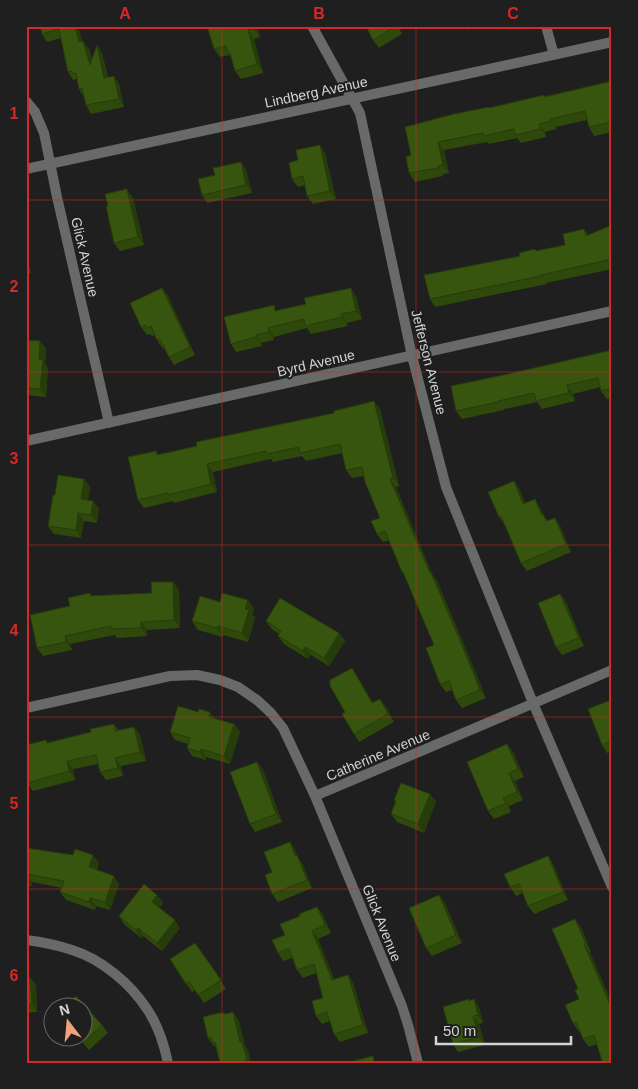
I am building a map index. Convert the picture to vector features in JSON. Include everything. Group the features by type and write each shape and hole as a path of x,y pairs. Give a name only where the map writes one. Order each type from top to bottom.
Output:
{"street":[{"name":"Jefferson Avenue","path":"312,26 360,113 412,356 446,487 533,703 612,887"},
{"path":"546,26 554,55"},
{"name":"Lindberg Avenue","path":"26,169 612,42"},
{"name":"Glick Avenue","path":"26,101 35,112 44,133 109,424"},
{"name":"Byrd Avenue","path":"26,442 612,311"},
{"name":"Catherine Avenue","path":"26,708 170,676 198,675 220,680 238,687 257,700 271,713 283,728 315,796 612,670"},
{"name":"Glick Avenue","path":"315,796 402,1006 418,1063"},
{"path":"26,940 74,950 96,961 117,976 148,1009 163,1041 168,1063"}],"building":[{"path":"40,26 75,26 79,42 83,41 90,65 97,45 104,78 114,76 119,99 86,105 82,88 79,89 76,73 68,72 59,29 42,34"},
{"path":"207,26 254,26 254,29 248,30 257,64 235,71 226,46 214,49"},
{"path":"366,26 396,26 373,40"},
{"path":"612,81 612,111 610,111 612,122 589,127 585,111 550,119 551,121 539,124 541,129 515,135 514,129 484,136 483,133 438,142 443,165 438,166 438,168 409,173 406,157 411,155 405,127 454,114 544,95 545,97"},
{"path":"320,145 330,191 307,196 303,176 292,179 289,163 298,160 296,150"},
{"path":"241,162 246,185 202,195 198,179 215,175 213,168"},
{"path":"127,189 138,237 114,243 105,194"},
{"path":"612,225 612,259 430,299 424,275 520,256 519,253 535,249 536,251 565,245 563,234 584,229 586,236"},
{"path":"162,288 190,347 169,357 160,339 157,340 151,326 147,328 145,325 141,327 130,303"},
{"path":"351,288 356,311 341,314 342,317 305,326 304,319 268,328 269,332 231,344 224,317 274,305 275,311 306,304 304,298"},
{"path":"26,340 40,341 39,359 43,360 40,389 26,388"},
{"path":"612,350 612,388 601,391 598,378 567,385 569,393 536,401 534,393 456,411 451,386"},
{"path":"374,401 393,478 390,479 480,690 456,700 449,681 440,684 426,648 434,645 385,531 377,534 371,521 380,518 365,482 362,467 346,470 340,444 300,453 299,447 267,454 266,451 207,464 211,484 168,495 168,493 138,500 128,457 156,451 157,455 197,446 196,442 334,413 334,411"},
{"path":"58,475 84,479 81,499 93,501 91,515 78,513 76,530 48,526"},
{"path":"514,481 523,504 535,499 546,521 555,518 566,544 521,563 501,516 499,517 488,492"},
{"path":"151,582 173,582 174,620 141,622 141,628 111,629 111,626 65,636 66,642 37,648 30,615 70,606 68,598 90,593 90,596 152,593"},
{"path":"222,593 248,600 245,609 249,610 242,633 192,621 200,596 220,602"},
{"path":"560,594 579,638 556,647 538,603"},
{"path":"280,598 339,633 324,658 305,647 303,651 278,636 281,631 266,621"},
{"path":"352,668 372,703 380,699 388,714 354,734 342,714 345,712 330,686 330,680"},
{"path":"611,700 612,741 602,745 588,709"},
{"path":"178,706 198,712 199,709 210,712 209,717 234,724 224,756 201,749 200,752 187,748 190,738 170,732"},
{"path":"114,724 115,731 134,727 140,752 115,758 118,768 100,772 96,755 67,761 69,771 27,783 26,745 46,740 47,743 91,732 90,729"},
{"path":"507,744 518,769 509,773 517,792 503,798 506,803 488,811 467,762"},
{"path":"257,762 276,814 250,824 230,772"},
{"path":"401,783 430,794 418,824 391,814"},
{"path":"290,842 307,880 272,894 265,875 272,872 264,852"},
{"path":"26,848 73,855 75,849 93,855 89,867 114,876 105,902 90,898 89,902 60,892 64,881 26,874"},
{"path":"548,856 563,892 528,906 519,884 510,887 504,874"},
{"path":"144,884 157,895 152,902 175,920 157,943 138,928 136,930 119,916"},
{"path":"439,895 456,935 426,948 409,908"},
{"path":"317,907 325,925 312,931 332,980 348,975 363,1025 334,1034 327,1012 316,1016 312,1001 323,998 314,964 297,970 289,948 278,953 272,940 285,935 280,924"},
{"path":"575,919 612,1009 612,1063 597,1063 602,1061 594,1035 583,1039 576,1022 573,1023 565,1005 579,999 575,990 578,989 552,929"},
{"path":"195,943 221,980 198,995 189,981 186,984 170,959"},
{"path":"26,977 30,977 32,1004 26,1005"},
{"path":"469,999 469,1001 474,999 478,1015 473,1016 479,1037 453,1044 443,1007"},
{"path":"233,1012 240,1042 242,1042 247,1059 245,1059 246,1063 220,1063 215,1042 213,1043 211,1037 208,1038 203,1017"},
{"path":"92,1014 102,1025 92,1034"},
{"path":"373,1056 374,1063 346,1063"}]}
